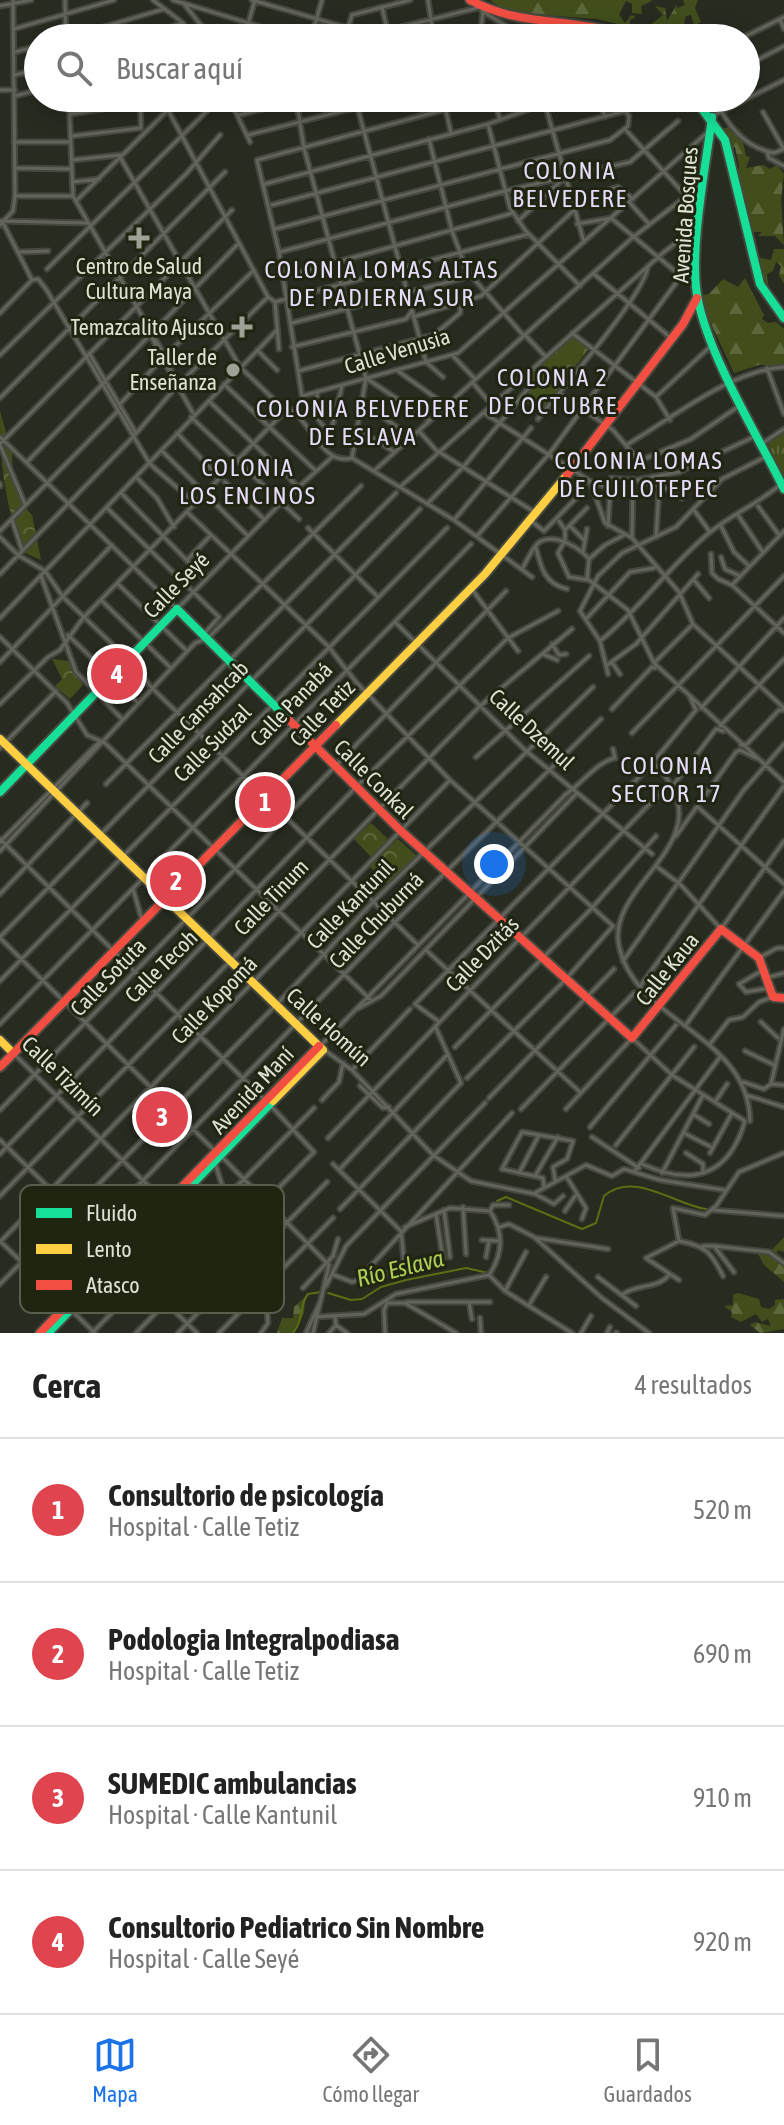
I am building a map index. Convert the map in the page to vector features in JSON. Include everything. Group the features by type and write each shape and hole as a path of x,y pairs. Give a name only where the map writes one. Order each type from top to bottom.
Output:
{"street":[{"path":"0,6 31,0"},
{"path":"65,0 66,24"},
{"path":"33,24 114,0"},
{"path":"153,0 183,23"},
{"path":"173,0 251,24"},
{"path":"248,23 254,0 332,24"},
{"path":"315,24 322,0"},
{"path":"349,24 351,17 410,0"},
{"path":"428,0 432,24"},
{"path":"1,223 13,211 15,196 14,2"},
{"path":"409,24 470,3 504,24"},
{"path":"185,5 203,24"},
{"path":"382,7 386,24"},
{"path":"113,24 164,9"},
{"path":"482,9 540,24"},
{"path":"479,24 482,9"},
{"path":"760,29 782,18 784,29"},
{"path":"14,29 24,26"},
{"path":"760,59 784,46"},
{"path":"15,52 24,50"},
{"path":"15,75 24,73"},
{"path":"760,93 784,80"},
{"path":"0,90 15,90"},
{"path":"15,96 24,94"},
{"path":"87,112 71,114 73,196 164,357 193,416 299,519"},
{"path":"141,112 141,128 145,133"},
{"path":"76,201 166,112"},
{"path":"169,112 238,244 268,297 275,302 529,234"},
{"path":"47,269 206,112"},
{"path":"237,112 250,142"},
{"path":"239,115 250,112"},
{"path":"297,112 366,378 364,404 352,458"},
{"path":"248,135 343,112"},
{"path":"359,112 426,362 443,377"},
{"path":"434,112 257,160 275,229 297,371 420,340 439,332 460,313 461,304"},
{"path":"446,112 451,133"},
{"path":"498,112 500,120"},
{"path":"265,184 522,112"},
{"path":"547,112 584,242"},
{"path":"603,112 605,118"},
{"path":"270,205 622,112"},
{"path":"275,229 610,140 625,129 630,119 626,112"},
{"path":"707,112 728,147 760,284 784,318"},
{"path":"711,117 722,113 739,136 767,152 784,149 763,112"},
{"name":"Avenida Bosques","path":"711,117 698,226 697,298 713,344 783,486"},
{"path":"279,252 505,191 630,162 678,121"},
{"path":"488,124 513,213 529,234 580,286"},
{"path":"14,142 72,139 141,128"},
{"path":"625,129 686,196"},
{"name":"Calle Venusia","path":"297,371 302,396 453,356 710,131"},
{"path":"0,355 197,163 220,135"},
{"path":"429,139 452,231 471,276 546,357"},
{"path":"767,152 769,158 784,166"},
{"path":"72,160 122,156"},
{"path":"122,156 240,367 334,456 344,460 352,458 374,471 454,520 532,577"},
{"path":"15,168 72,169"},
{"path":"0,398 225,172"},
{"path":"518,221 565,177"},
{"path":"72,182 99,179"},
{"path":"374,471 632,238 703,183"},
{"path":"571,201 618,187 649,224"},
{"path":"15,196 73,196"},
{"path":"25,504 1,442 232,210"},
{"path":"413,317 461,304 486,291 573,211"},
{"path":"283,277 513,213"},
{"path":"577,224 611,218 681,276"},
{"path":"1,223 89,225"},
{"path":"1,223 32,280"},
{"path":"400,487 658,257 698,226"},
{"path":"27,462 238,244"},
{"path":"19,252 48,251"},
{"path":"477,536 549,454 696,256"},
{"path":"538,419 629,303 647,275 648,266"},
{"path":"120,404 254,270"},
{"path":"594,274 672,339"},
{"path":"291,323 471,276"},
{"path":"0,313 32,280 38,279 135,435"},
{"path":"0,574 135,435 178,385 268,297"},
{"name":"Calle Tetiz","path":"0,1067 471,588 574,470 640,384 697,298"},
{"path":"275,302 279,349"},
{"path":"292,347 406,319 412,311"},
{"path":"0,618 277,330"},
{"path":"572,333 656,397 670,420"},
{"path":"656,397 713,344"},
{"path":"257,350 277,370"},
{"path":"453,356 492,405"},
{"path":"626,445 732,382 767,368 784,367"},
{"path":"767,368 784,414"},
{"path":"398,371 447,406"},
{"path":"427,504 501,424 531,385 524,375"},
{"path":"366,378 430,421"},
{"path":"103,381 120,404 150,464 196,504"},
{"path":"224,384 316,471"},
{"path":"318,391 314,410 321,425 331,432 342,384"},
{"path":"559,393 607,427 639,461 691,439 743,403"},
{"path":"208,400 298,487"},
{"path":"364,404 411,437"},
{"path":"0,704 34,670 60,650 66,637 83,618 287,409"},
{"path":"0,531 118,410"},
{"path":"484,413 590,481 603,486"},
{"path":"454,520 531,428"},
{"path":"608,526 611,478 635,480 679,472 784,429"},
{"path":"359,430 394,452"},
{"path":"419,431 434,448 511,494 533,516 542,532 558,520 582,492"},
{"path":"177,433 220,478"},
{"name":"Calle Conkal","path":"1,442 27,462 91,524 423,852 672,1075 747,1121"},
{"path":"162,451 248,536"},
{"path":"608,674 600,641 580,611 593,584 616,557 676,527 730,474 769,455"},
{"name":"Calle Seyé","path":"0,792 248,536 334,456"},
{"path":"136,477 157,498 174,527"},
{"path":"635,480 659,489 676,491 682,498"},
{"path":"635,480 632,538 636,545 679,592 693,624 784,709 779,710 747,744 741,745"},
{"path":"556,490 590,481"},
{"path":"590,481 602,520 632,538"},
{"path":"225,482 265,520"},
{"path":"281,1185 315,1150 0,841 54,791 187,651 262,583 310,530 361,486"},
{"path":"600,641 631,615 710,532 783,486"},
{"path":"656,537 659,489"},
{"path":"121,493 206,580"},
{"path":"106,784 396,493"},
{"path":"757,504 779,535"},
{"path":"107,508 219,617 203,638"},
{"path":"565,530 587,508"},
{"name":"Calle Cansahcab","path":"0,937 420,509"},
{"path":"694,510 710,532"},
{"path":"188,513 328,646 366,694 450,780 613,926 618,927"},
{"path":"738,515 762,551"},
{"path":"11,519 20,552"},
{"path":"558,520 565,530 564,543 558,553 566,573 572,578 587,579 631,615 654,663 677,688 784,784 641,985"},
{"path":"721,525 734,552 748,565"},
{"path":"570,526 586,542"},
{"name":"Calle Sudzal","path":"0,981 447,528"},
{"path":"583,552 587,529"},
{"path":"310,530 377,596"},
{"path":"732,585 784,531"},
{"path":"188,559 212,535"},
{"path":"587,579 589,559 605,545 624,535"},
{"path":"0,537 45,571 63,597 128,659 152,688 418,945 580,1092"},
{"path":"522,569 536,547 545,541 564,543 583,552 589,559"},
{"name":"Calle Panabá","path":"0,1024 471,544"},
{"path":"0,662 112,545"},
{"path":"536,547 546,578 554,585 567,589"},
{"path":"711,554 712,573 732,585 784,633"},
{"path":"721,557 725,569 740,576"},
{"path":"587,618 630,572 655,568"},
{"path":"606,666 640,638 698,574"},
{"path":"41,576 80,677 122,719"},
{"path":"632,733 784,576"},
{"path":"693,578 709,598"},
{"path":"117,584 187,651"},
{"path":"471,588 518,651"},
{"name":"Calle Sotuta","path":"0,1110 439,664 506,591"},
{"path":"101,600 171,668"},
{"name":"Calle Tecoh","path":"0,1154 357,786 508,638 558,611"},
{"path":"701,708 784,618"},
{"name":"Calle Dzemul","path":"394,621 546,769 652,854"},
{"path":"654,663 693,624"},
{"name":"Calle Tinum","path":"0,1196 480,706 572,629"},
{"path":"0,637 56,691 87,735 104,740 372,1001"},
{"path":"66,637 102,668"},
{"path":"552,643 559,655 566,654"},
{"path":"542,653 557,660"},
{"path":"476,757 589,656"},
{"path":"671,788 719,727 784,659"},
{"path":"612,663 620,674"},
{"path":"612,709 652,667 659,668"},
{"path":"111,677 138,703"},
{"name":"Calle Kantunil","path":"98,1185 373,902 525,750 593,687"},
{"path":"2,743 56,691"},
{"path":"673,839 679,823 677,800 653,762 696,710 690,697"},
{"path":"777,702 784,702"},
{"name":"Calle Chuburná","path":"140,1185 546,769 601,719"},
{"name":"Calle Homún","path":"2,743 164,899 190,918 297,1024 352,1070 433,1155 477,1184 535,1194 554,1204 563,1196"},
{"path":"623,961 764,765 784,744"},
{"name":"Avenida Maní","path":"190,1185 366,996 525,847 604,763 615,758 613,749"},
{"path":"592,1137 640,1166 678,1176 703,1173 734,1151 747,1121 743,1082 721,1055 641,985 623,961 618,927 673,839 699,808 736,752 740,750 752,759 756,758"},
{"path":"340,1209 461,1083 437,1024 415,1004 645,771"},
{"name":"Calle Kopomá","path":"56,1185 450,780"},
{"name":"Avenida Maní","path":"354,1010 372,1001 425,951 518,841 571,790"},
{"path":"0,851 54,791"},
{"name":"Calle Dzitás","path":"328,1138 660,793"},
{"path":"0,894 87,803"},
{"path":"699,808 784,884"},
{"path":"455,1047 594,906 656,836"},
{"name":"Calle Kaua","path":"566,1109 662,1006 784,841"},
{"path":"656,866 680,884 721,929 759,958 773,997"},
{"path":"133,889 142,922"},
{"name":"Calle Homún","path":"172,890 178,907"},
{"path":"685,1026 784,891"},
{"path":"467,1078 566,979 613,926"},
{"path":"0,937 195,1130 218,1158 251,1185"},
{"path":"759,958 783,948"},
{"path":"489,1098 614,969"},
{"path":"766,979 746,992 739,984 784,973"},
{"path":"521,1109 634,993"},
{"path":"709,1045 729,1020 743,1017 759,1002 773,997 784,998"},
{"path":"352,1070 410,1009"},
{"path":"743,1082 764,1089 771,1082 782,1035 761,1022"},
{"path":"590,1127 676,1025"},
{"name":"Calle Tizimín","path":"0,1040 148,1185"},
{"path":"616,1145 694,1047"},
{"path":"745,1051 775,1065"},
{"path":"339,1170 448,1054"},
{"path":"634,1172 721,1055"},
{"path":"322,1100 339,1082 343,1062"},
{"path":"763,1078 784,1085"},
{"path":"715,1102 727,1084"},
{"path":"360,1086 370,1092"},
{"path":"662,1173 703,1095"},
{"path":"745,1095 784,1107"},
{"path":"326,1286 346,1246 485,1103"},
{"path":"239,1185 314,1108"},
{"path":"334,1275 355,1282 512,1113"},
{"path":"710,1153 732,1113"},
{"path":"693,1114 709,1124"},
{"path":"544,1188 543,1178 502,1167 522,1132 573,1142 567,1159 553,1167 555,1181"},
{"path":"683,1133 713,1148"},
{"path":"519,1173 539,1135"},
{"path":"535,1176 558,1137"},
{"path":"0,1140 46,1185"},
{"path":"686,1153 701,1162 703,1173"},
{"path":"679,1241 673,1208 677,1206 702,1216 712,1210 739,1172 784,1153"},
{"path":"218,1158 223,1185"},
{"path":"333,1164 403,1229 404,1262 391,1269 382,1280"},
{"path":"535,1194 586,1165 612,1176 623,1169 724,1190"},
{"path":"566,1176 575,1196 586,1208 582,1219"},
{"path":"284,1225 327,1182"},
{"path":"565,1211 575,1196"},
{"path":"490,1211 493,1205 509,1205"},
{"path":"403,1229 444,1210 463,1207 490,1211 500,1227 500,1241 498,1258 489,1275"},
{"path":"463,1207 466,1254"},
{"path":"444,1210 450,1257"},
{"path":"712,1210 784,1216"},
{"path":"436,1214 443,1259"},
{"path":"284,1217 327,1262 326,1286 315,1318 306,1333"},
{"path":"284,1268 333,1218"},
{"name":"Calle Kopomá","path":"0,1241 20,1221"},
{"path":"500,1227 509,1224 534,1237 602,1298 649,1333"},
{"path":"534,1237 608,1249"},
{"path":"303,1288 327,1262 338,1239"},
{"path":"482,1240 500,1241"},
{"path":"0,1241 20,1260"},
{"path":"486,1257 489,1241"},
{"path":"679,1280 646,1258 679,1241 769,1252 784,1263"},
{"path":"703,1246 711,1252 723,1276"},
{"path":"714,1246 734,1272"},
{"path":"505,1291 526,1252"},
{"name":"Calle Kantunil","path":"0,1284 20,1264"},
{"path":"489,1275 505,1291 572,1333"},
{"path":"315,1318 364,1314 396,1294 489,1275"},
{"path":"622,1295 662,1282 669,1275"},
{"path":"529,1305 546,1277"},
{"path":"598,1277 636,1306"},
{"path":"322,1298 323,1318"},
{"path":"385,1333 384,1310 387,1303 411,1300 440,1304 490,1302"},
{"path":"469,1302 472,1319"},
{"path":"405,1303 456,1333"},
{"path":"370,1310 384,1310"},
{"name":"Avenida Maní","path":"40,1333 63,1313"},
{"name":"Avenida Maní","path":"48,1333 65,1313"},
{"path":"74,1313 93,1332 112,1313"},
{"path":"136,1333 155,1313"},
{"path":"176,1313 197,1333"},
{"path":"178,1333 198,1313"},
{"path":"219,1333 239,1313"},
{"path":"261,1333 266,1327 267,1313"},
{"path":"581,1333 591,1316"},
{"path":"335,1317 338,1333"},
{"path":"313,1333 315,1318"},
{"path":"480,1318 481,1333"},
{"path":"329,1333 335,1327"},
{"path":"335,1327 347,1333"},
{"path":"607,1333 610,1327"}],"green space":[{"path":"490,0 652,1 641,6 642,14 632,13 632,4 626,1 619,14 625,23 631,15 636,17 630,20 630,24 504,10"},
{"path":"683,0 698,0 695,8 701,22 693,24 691,15 686,16 686,24 652,24 663,15 655,6 665,8 667,21 677,4 677,8 685,5"},
{"path":"729,127 740,129 746,156 750,157 746,168 763,165 770,169 777,165 784,174 781,200 784,245 775,236 758,236 762,232 748,232 737,180 739,166 735,147 727,149 720,130"},
{"path":"774,249 784,249 784,284 779,275 781,266 776,262 773,271 767,274 768,284 764,287 755,257 771,260"},
{"path":"745,278 764,315 762,319 768,323 776,322 784,329 784,365 759,365 734,373 698,296 709,294 723,279 738,287"},
{"path":"570,336 590,347 541,413 521,399 533,385 526,377"},
{"path":"0,411 12,454 13,477 22,504 32,515 41,560 21,551 2,466"},
{"path":"784,431 784,479 766,440"},
{"path":"52,659 68,661 83,685 70,699 55,686 62,679"},
{"path":"371,823 389,840 372,858 354,839"},
{"path":"398,839 417,856 388,884 369,866"},
{"path":"784,1237 784,1252 778,1250 776,1254 784,1265 784,1282 764,1265 757,1252 769,1253"},
{"path":"738,1293 759,1299 761,1307 769,1309 775,1305 775,1300 784,1299 784,1329 760,1333 750,1325 755,1322 771,1326 768,1319 762,1322 756,1314 741,1322 731,1317 732,1312 724,1306 733,1305 733,1295"},
{"path":"305,1297 304,1313 294,1333 277,1333 282,1318 293,1318 294,1307"}],"waterway":[{"name":"Río Eslava","path":"497,1201 506,1197 582,1229 596,1223 604,1196 628,1186 655,1191 706,1209"},
{"name":"Río Eslava","path":"328,1293 351,1300 362,1299 381,1287 406,1280 466,1268 488,1273"},
{"name":"Río Eslava","path":"293,1333 305,1298 308,1294 321,1292"}],"traffic: fast":[{"path":"704,112 725,140 760,284 784,318"},
{"path":"712,117 696,235 695,281 698,300 723,371 784,489"},
{"path":"0,792 177,609 289,720"},
{"path":"192,1185 273,1101"},
{"path":"48,1333 67,1313"}],"traffic: slow":[{"path":"336,725 485,574 567,475"},
{"path":"0,739 323,1050 273,1101"},
{"path":"0,1040 13,1053"}],"traffic: jam":[{"path":"470,0 510,15 568,24"},
{"path":"567,475 683,324 697,298"},
{"path":"289,720 401,831 632,1038 721,929 759,958 773,997 784,998"},
{"path":"0,1067 336,725"},
{"path":"184,1185 319,1046"},
{"path":"40,1333 59,1313"}],"place":[{"name":"Centro de Salud Cultura Maya","path":"139,238"},
{"name":"Temazcalito Ajusco","path":"242,327"},
{"name":"Taller de Enseñanza","path":"233,370"},
{"name":"Consultorio Pediatrico Sin Nombre","path":"117,674"},
{"name":"Consultorio de psicología","path":"265,802"},
{"name":"Podologia Integralpodiasa","path":"176,881"},
{"name":"SUMEDIC ambulancias","path":"162,1117"}],"district":[{"name":"COLONIA BELVEDERE","path":"570,184"},
{"name":"COLONIA LOMAS ALTAS DE PADIERNA SUR","path":"382,283"},
{"name":"COLONIA 2 DE OCTUBRE","path":"553,391"},
{"name":"COLONIA BELVEDERE DE ESLAVA","path":"363,422"},
{"name":"COLONIA LOMAS DE CUILOTEPEC","path":"639,474"},
{"name":"COLONIA LOS ENCINOS","path":"248,481"},
{"name":"COLONIA SECTOR 17","path":"667,779"}]}
